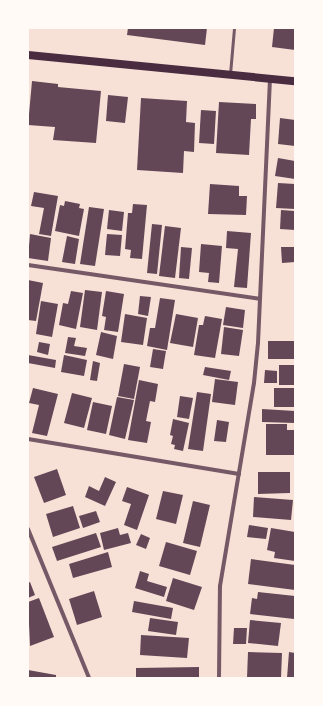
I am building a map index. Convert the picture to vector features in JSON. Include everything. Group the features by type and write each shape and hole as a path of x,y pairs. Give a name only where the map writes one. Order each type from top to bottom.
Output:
{"main road":[{"path":"28,55 295,81"}],"street":[{"path":"219,678 220,586 254,383 260,299 270,78"},
{"path":"28,265 260,299"},
{"path":"28,439 239,474"},
{"path":"28,529 89,678"}],"lane":[{"path":"230,74 234,28"}],"building":[{"path":"128,28 207,28 205,45 127,35"},
{"path":"274,28 295,28 295,50 272,47"},
{"path":"32,81 58,84 58,87 101,91 96,143 53,140 55,127 28,125"},
{"path":"108,95 128,97 125,123 106,121"},
{"path":"141,98 187,101 186,122 195,123 194,152 184,151 183,173 137,170"},
{"path":"219,102 256,104 256,119 251,119 249,155 216,153"},
{"path":"201,110 216,111 214,144 199,143"},
{"path":"280,118 295,120 295,146 278,144"},
{"path":"278,158 295,161 295,179 275,176"},
{"path":"278,183 295,184 295,209 276,208"},
{"path":"210,184 239,186 239,196 247,196 246,215 208,214"},
{"path":"34,192 58,196 51,236 39,234 44,208 31,206"},
{"path":"65,201 80,204 79,208 84,209 79,236 55,231 60,205 64,206"},
{"path":"133,204 147,205 142,259 130,258 131,250 125,249 128,213 132,213"},
{"path":"89,207 104,209 95,266 80,264"},
{"path":"109,210 124,212 122,231 107,229"},
{"path":"281,210 295,211 295,230 280,229"},
{"path":"152,224 162,225 157,274 147,273"},
{"path":"165,226 181,228 175,278 159,276"},
{"path":"227,231 251,233 247,288 234,287 238,249 226,248"},
{"path":"30,234 51,238 48,261 28,258"},
{"path":"107,234 122,235 120,256 105,255"},
{"path":"67,236 79,239 75,264 62,262"},
{"path":"201,244 222,246 219,283 208,282 209,273 199,272"},
{"path":"181,247 192,248 189,279 179,278"},
{"path":"281,247 295,247 295,262 282,263"},
{"path":"28,280 43,283 36,321 28,320"},
{"path":"85,290 102,292 97,330 80,327"},
{"path":"71,291 83,293 76,329 59,325 63,303 68,304"},
{"path":"106,291 124,294 118,332 104,330 106,317 102,316"},
{"path":"140,296 151,297 148,316 138,314"},
{"path":"160,298 175,300 167,350 147,346 150,328 155,328"},
{"path":"41,301 58,304 52,337 36,334"},
{"path":"226,307 245,310 243,328 223,325"},
{"path":"125,314 147,318 143,345 121,342"},
{"path":"176,314 198,318 193,347 170,343"},
{"path":"205,316 222,319 215,358 194,355 199,325 203,325"},
{"path":"224,327 243,330 239,356 221,354"},
{"path":"101,332 117,336 113,359 96,355"},
{"path":"68,337 76,338 74,346 87,348 85,356 65,353"},
{"path":"268,341 295,341 295,359 268,359"},
{"path":"39,342 50,344 48,355 37,352"},
{"path":"153,349 166,351 163,369 150,367"},
{"path":"28,355 56,360 55,368 28,363"},
{"path":"64,355 87,360 84,376 61,372"},
{"path":"93,361 100,363 97,381 90,380"},
{"path":"124,364 140,367 134,399 118,396"},
{"path":"279,365 295,365 295,385 279,385"},
{"path":"205,367 231,371 229,380 203,375"},
{"path":"265,370 277,371 277,383 264,383"},
{"path":"215,379 238,382 235,405 212,402"},
{"path":"139,380 158,384 155,402 150,401 146,421 151,422 147,443 128,440"},
{"path":"33,388 58,394 47,436 32,433 39,405 29,403"},
{"path":"274,388 295,388 295,407 274,407"},
{"path":"197,392 211,394 203,451 188,449"},
{"path":"72,393 92,398 84,428 64,423"},
{"path":"180,396 193,398 189,419 177,417"},
{"path":"117,397 134,400 125,439 109,435"},
{"path":"93,402 112,406 106,434 87,430"},
{"path":"262,409 295,411 295,423 262,422"},
{"path":"173,419 189,423 183,451 174,449 175,445 171,444 173,436 170,435"},
{"path":"217,420 229,422 226,442 214,441"},
{"path":"266,424 287,424 287,430 295,430 295,455 266,455"},
{"path":"57,469 66,495 44,503 34,477"},
{"path":"258,472 290,472 290,493 258,494"},
{"path":"105,477 116,482 105,506 85,497 89,486 99,491"},
{"path":"127,487 149,495 137,530 124,525 131,504 122,501"},
{"path":"163,491 183,495 176,524 156,519"},
{"path":"254,497 293,500 291,520 253,517"},
{"path":"193,501 210,505 200,547 183,543"},
{"path":"73,506 80,528 53,537 46,514"},
{"path":"96,511 100,522 83,528 79,516"},
{"path":"249,525 268,528 266,539 247,537"},
{"path":"118,528 120,535 128,533 131,543 104,550 100,533"},
{"path":"271,528 295,532 295,561 274,558 275,552 267,550"},
{"path":"96,533 101,547 57,561 52,547"},
{"path":"141,534 150,538 146,549 136,545"},
{"path":"166,542 197,551 190,575 159,566"},
{"path":"108,552 112,567 73,578 69,564"},
{"path":"251,559 295,565 295,590 248,584"},
{"path":"140,571 149,574 147,581 167,587 164,597 135,588"},
{"path":"173,578 202,587 194,610 166,601"},
{"path":"30,582 35,595 28,598 28,583"},
{"path":"94,591 102,617 77,625 69,599"},
{"path":"258,592 295,596 294,619 250,614 252,598 257,599"},
{"path":"39,598 54,637 30,646 28,602"},
{"path":"134,601 173,608 171,619 132,612"},
{"path":"150,618 178,622 176,635 148,631"},
{"path":"250,620 281,623 278,646 248,643"},
{"path":"234,628 247,628 246,644 233,644"},
{"path":"141,635 189,638 187,658 140,655"},
{"path":"248,652 282,653 281,678 247,678"},
{"path":"289,652 295,653 295,678 287,678"},
{"path":"199,667 199,678 136,678 136,668"},
{"path":"28,670 56,675 56,678 28,678"}]}
